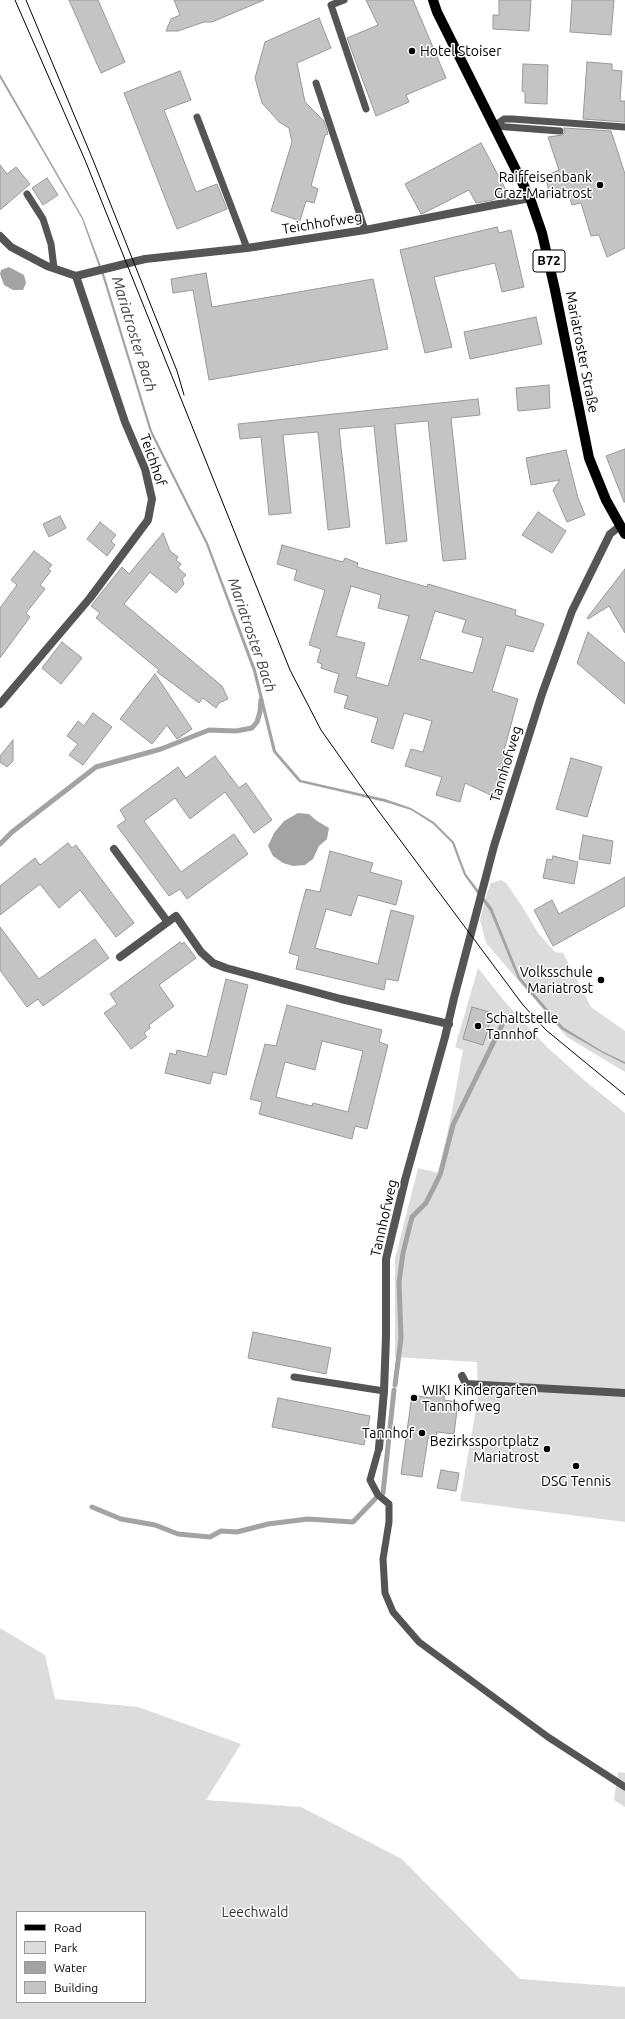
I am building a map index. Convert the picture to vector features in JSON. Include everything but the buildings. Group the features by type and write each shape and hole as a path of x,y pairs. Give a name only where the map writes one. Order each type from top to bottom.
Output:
{"main road":[{"name":"Mariatroster Straße","path":"433,0 437,12 530,198 542,232 590,458 606,500 622,530"}],"street":[{"name":"Teichhofweg","path":"76,276 145,259 248,248 365,230 530,198"},
{"path":"0,236 11,246 54,268 76,276"},
{"name":"Teichhof","path":"0,704 90,598 148,520 152,499 145,469 125,422 76,276"},
{"name":"Tannhofweg","path":"379,1448 384,1391 386,1259 405,1180 449,1024 454,998 494,846 542,694 570,619 610,534 622,530"},
{"path":"114,849 167,921"},
{"path":"120,957 167,921 176,916 182,922 201,952 214,963 226,968 341,999 449,1024"},
{"path":"462,1376 466,1384 625,1393"}],"lane":[{"path":"344,0 331,5 366,109"},
{"path":"316,82 365,230"},
{"path":"197,117 248,248"},
{"path":"494,126 504,119 512,119 625,127"},
{"path":"494,126 560,131"},
{"path":"28,194 43,219 51,244 54,268"},
{"path":"294,1377 384,1391"},
{"path":"379,1448 370,1480 378,1495 389,1504 389,1522 384,1559 385,1593 393,1612 419,1642 548,1737 625,1787"}],"green space":[{"path":"501,880 506,883 538,933 555,952 563,953 591,1007 625,1031 625,1072 567,1037 486,943 480,920 491,883"},
{"path":"478,968 505,1002 547,1047 585,1081 625,1113 625,1522 460,1501 478,1397 477,1362 395,1357 395,1259 418,1168 439,1173 463,1050 455,1047"},
{"name":"Leechwald","path":"0,1628 45,1655 55,1699 138,1707 241,1744 206,1800 301,1807 402,1859 520,1979 625,1987 625,2019 0,2019"},
{"path":"618,1772 625,1773 625,1807 614,1800"}],"water":[{"name":"Mariatroster Bach","path":"0,74 83,218 105,277 152,431 208,543 256,670 276,751 301,780 385,799 411,808 434,822 454,842 466,874 492,908 520,977 563,1027 602,1051 625,1062 625,1064 561,1029 518,979 490,911 464,875 452,843 433,824 411,810 385,802 299,782 273,752 253,671 206,544 150,432 103,278 82,219 0,78"},
{"path":"9,267 24,275 26,283 23,290 13,290 4,285 0,274 1,270"},
{"path":"298,813 309,814 329,828 327,839 319,846 313,859 305,865 293,866 283,863 273,856 268,846 274,833 284,821"}],"waterway":[{"path":"0,844 12,832 96,767 161,749 209,730 236,731 252,728 257,722 261,700"},
{"path":"395,1385 401,1338 399,1282 403,1253 412,1217 426,1203 440,1175 453,1125 502,1025"},
{"path":"383,1493 394,1390"},
{"path":"92,1507 121,1519 155,1525 178,1534 210,1537 221,1531 237,1532 268,1524 308,1519 353,1522 375,1499"}],"tram line":[{"path":"15,0 85,160 290,670 321,730 374,805 523,1005 546,1030 625,1095"},
{"path":"26,0 93,160 177,371 184,395"}],"place":[{"name":"Hotel Stoiser","path":"412,51"},
{"name":"Raiffeisenbank Graz-Mariatrost","path":"600,185"},
{"name":"Volksschule Mariatrost","path":"601,980"},
{"name":"Schaltstelle Tannhof","path":"478,1026"},
{"name":"WIKI Kindergarten Tannhofweg","path":"414,1398"},
{"name":"Tannhof","path":"422,1433"},
{"name":"Bezirkssportplatz Mariatrost","path":"547,1449"},
{"name":"DSG Tennis","path":"576,1466"}]}
